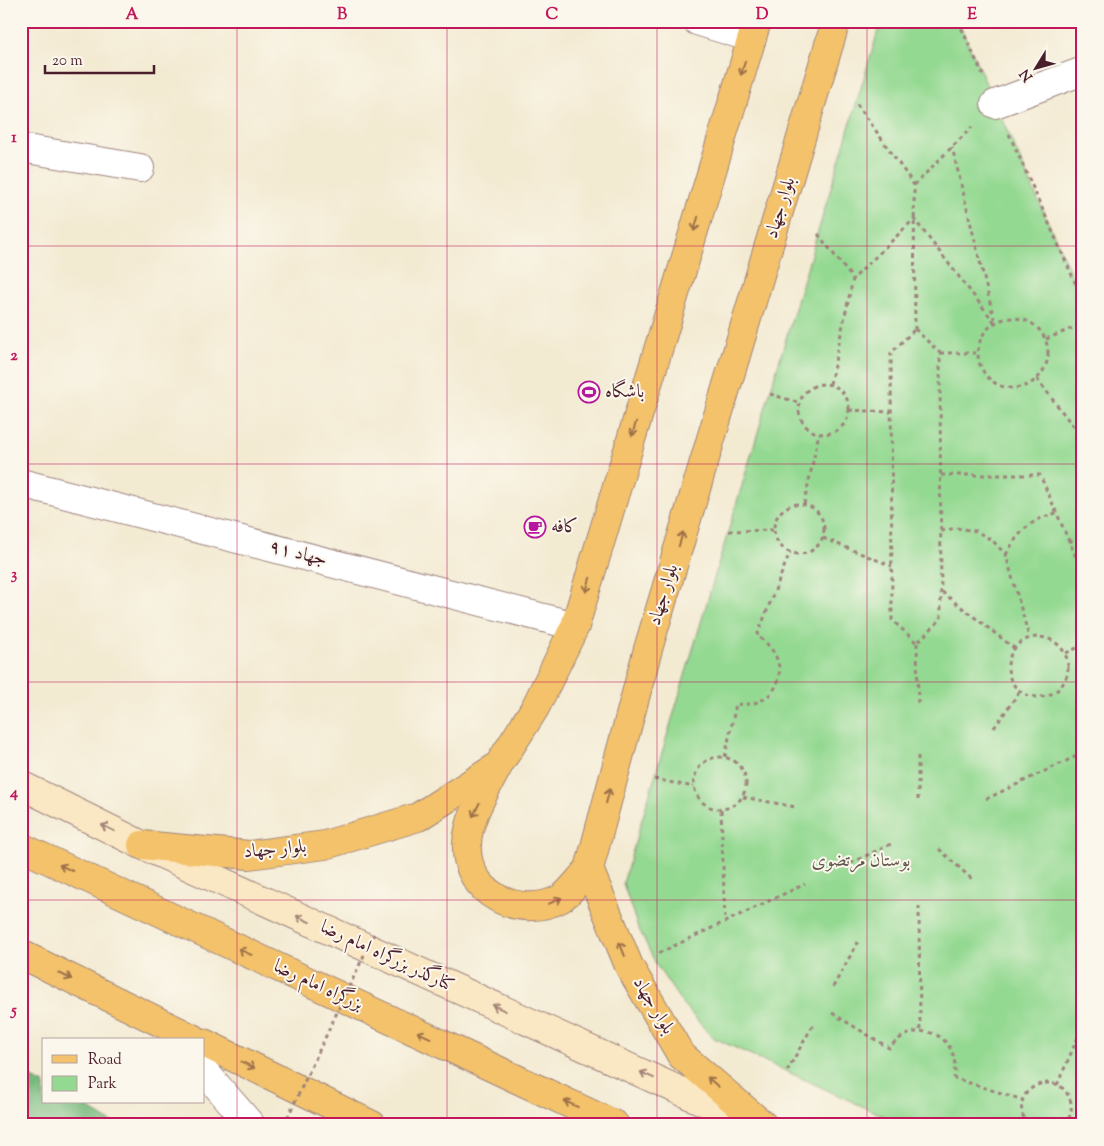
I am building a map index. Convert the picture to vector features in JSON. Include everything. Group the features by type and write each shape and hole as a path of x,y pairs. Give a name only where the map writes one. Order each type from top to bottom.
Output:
{"main road":[{"name":"بلوار جهاد","path":"763,1125 681,1054 629,966 589,869 648,649 836,21"},
{"name":"بلوار جهاد","path":"142,845 249,856 325,845 418,816 498,766 535,708 575,626 755,30"},
{"path":"498,766 470,824 466,845 470,867 481,886 499,900 519,907 541,906 562,898 589,869"},
{"name":"کنارگذر بزرگراه امام رضا","path":"21,785 142,845 754,1125"},
{"name":"بزرگراه امام رضا","path":"21,847 615,1125"},
{"path":"21,954 167,1030 190,1038"},
{"path":"205,1043 368,1124"}],"street":[{"path":"697,21 755,30"},
{"path":"995,104 1083,71"},
{"path":"21,148 140,168"},
{"name":"جهاد ۹۱","path":"21,483 575,626"},
{"path":"205,1072 252,1125"}],"path":[{"path":"958,21 1083,300"},
{"path":"857,104 914,185 915,329 891,353 892,620 917,643"},
{"path":"914,185 995,104"},
{"path":"952,147 994,323"},
{"path":"914,219 994,323"},
{"path":"830,384 853,279 914,219"},
{"path":"818,234 853,279"},
{"path":"1018,318 1030,321 1046,339 1048,361 1037,379 1026,386 1012,388 999,385 988,378 981,366 978,354 980,342 986,331 994,323 1018,318"},
{"path":"1046,339 1083,324"},
{"path":"915,329 940,353 978,354"},
{"path":"918,704 917,643 941,619 940,353"},
{"path":"1037,379 1083,439"},
{"path":"830,384 842,392 849,404 849,410 843,426 836,431 819,434 812,431 801,419 800,403 803,396 814,386 830,384"},
{"path":"770,394 800,403"},
{"path":"849,410 891,412"},
{"path":"804,504 819,434"},
{"path":"941,475 1040,475 1083,573"},
{"path":"804,504 817,511 821,517 824,531 823,538 812,550 797,554 790,552 778,543 774,530 780,513 787,507 804,504"},
{"path":"1006,555 1015,539 1027,525 1043,516 1057,514"},
{"path":"941,531 956,528 976,531 993,541 1006,555 1029,637"},
{"path":"729,531 774,530"},
{"path":"1069,542 1083,536"},
{"path":"823,538 892,566"},
{"path":"725,757 736,704 755,704 770,694 777,684 780,673 777,656 767,642 757,636 790,552"},
{"path":"941,592 1014,648"},
{"path":"1029,637 1046,637 1060,646 1066,653 1068,673 1058,690 1049,695 1039,697 1020,691 1009,676 1009,656 1020,642 1029,637"},
{"path":"1066,653 1083,645"},
{"path":"994,728 1020,691"},
{"path":"986,799 1083,754"},
{"path":"918,756 918,803"},
{"path":"725,757 733,760 744,773 746,781 742,797 737,803 721,810 711,808 703,803 697,796 694,787 696,770 702,764 708,759 725,757"},
{"path":"654,780 694,787"},
{"path":"742,797 795,807"},
{"path":"721,810 725,922"},
{"path":"851,863 893,843"},
{"path":"939,849 974,881"},
{"path":"652,956 805,884"},
{"path":"919,906 920,1031"},
{"path":"284,1125 374,934"},
{"path":"833,987 858,942"},
{"path":"832,1013 889,1048 897,1038 908,1032 930,1032 941,1037 949,1045 956,1066 954,1078 1022,1100"},
{"path":"788,1071 813,1025"},
{"path":"1057,1085 1083,1026"},
{"path":"1028,1125 1023,1117 1022,1100 1030,1088 1036,1084 1043,1083 1057,1085 1069,1097 1071,1113 1064,1125"},
{"path":"1068,1121 1074,1125"}],"green space":[{"name":"بوستان مرتضوی","path":"881,21 958,21 1083,300 1083,1125 903,1125 712,1037 682,1003 657,966 637,925 623,883"},
{"path":"21,1072 42,1083 42,1104 81,1104 116,1125 21,1125"}],"place":[{"name":"باشگاه","path":"589,392"},
{"name":"کافه","path":"535,527"}]}
